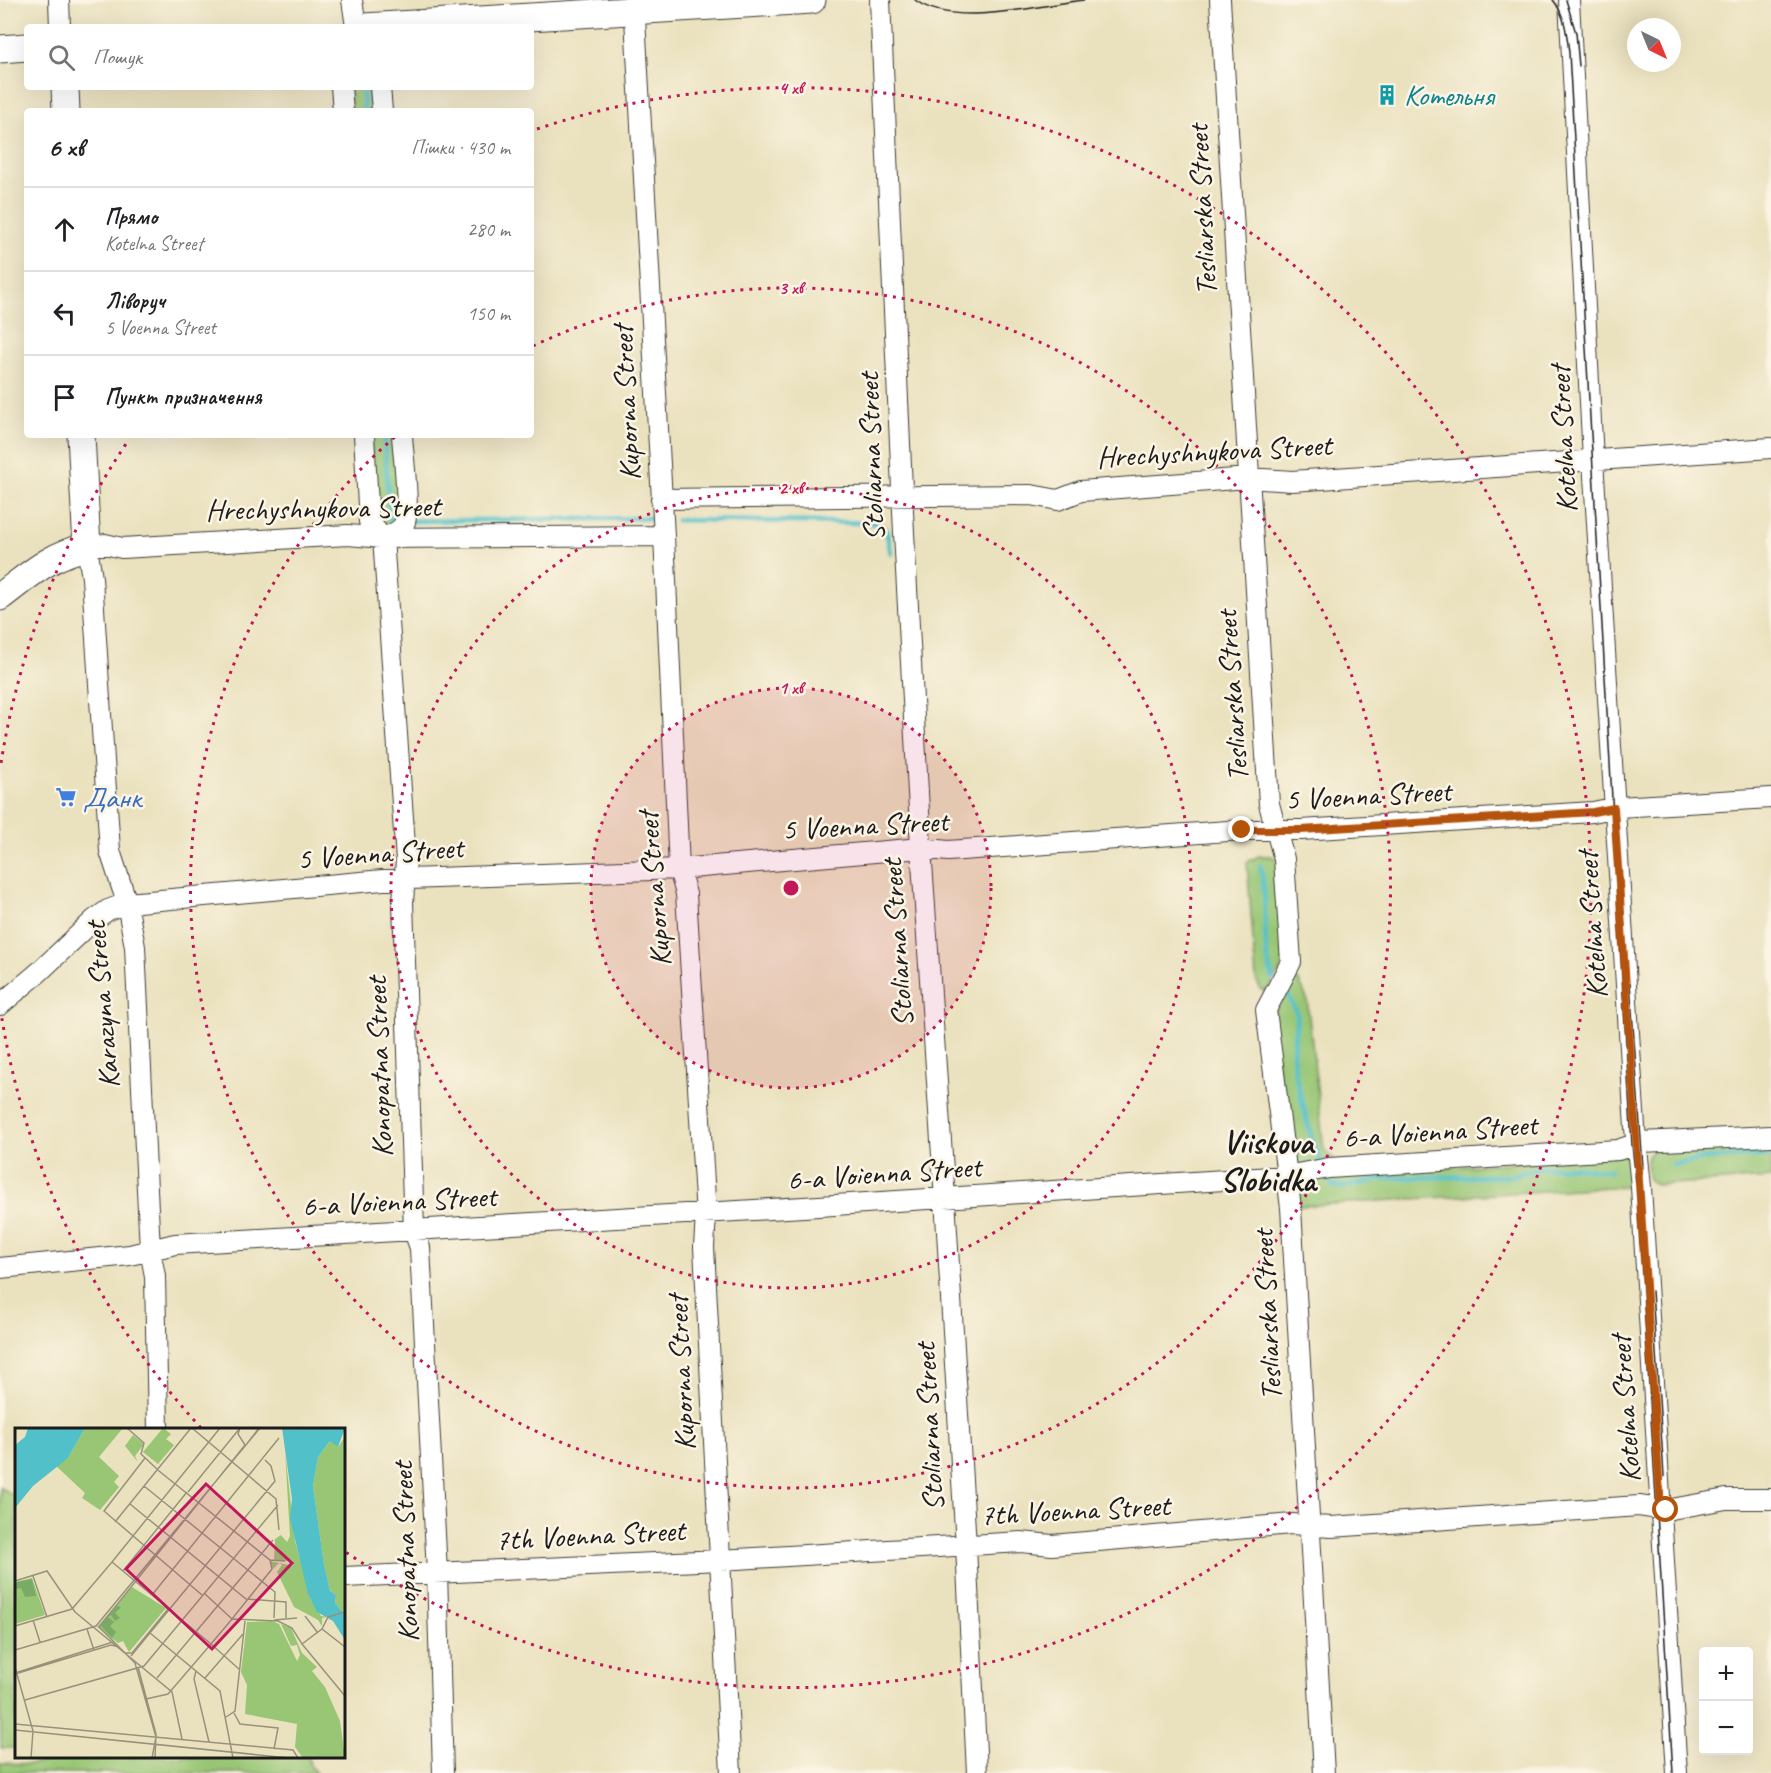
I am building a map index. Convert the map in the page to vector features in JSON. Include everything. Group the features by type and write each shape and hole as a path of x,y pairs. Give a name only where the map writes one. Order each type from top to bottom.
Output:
{"main road":[{"path":"401,24 635,5 812,0"},
{"path":"0,49 24,47"},
{"path":"65,90 66,108"},
{"name":"Karazyna Street","path":"81,438 87,547"},
{"name":"Hrechyshnykova Street","path":"0,597 39,566 68,550 87,547"}],"street":[{"path":"59,0 60,24"},
{"path":"352,0 356,24"},
{"name":"Stoliarna Street","path":"880,0 902,496 921,848 945,1199 977,1773"},
{"name":"Tesliarska Street","path":"1220,0 1268,793 1275,830 1284,859 1291,962 1266,1010 1291,1208 1324,1773"},
{"name":"Kotelna Street","path":"1569,0 1614,808 1636,1143 1641,1187 1677,1773"},
{"name":"Kuporna Street","path":"635,5 664,536 679,869 686,894 706,1215 704,1247 730,1773"},
{"path":"341,90 343,108"},
{"path":"380,90 382,108"},
{"name":"Konopatna Street","path":"364,438 369,522 383,538 405,848 403,902 414,1231 420,1248 437,1572 443,1773"},
{"path":"383,538 399,531 405,522 402,438"},
{"name":"Hrechyshnykova Street","path":"661,499 1031,495 1058,500 1081,491 1248,478 1292,482 1771,448"},
{"name":"Hrechyshnykova Street","path":"87,547 105,544 122,548 348,535 383,538 664,536"},
{"name":"Karazyna Street","path":"87,547 92,578 110,851 127,903 135,946 150,1250 155,1276 158,1428"},
{"name":"5 Voenna Street","path":"0,1005 94,920 108,910 127,903 405,879 679,869 921,848 948,851 1230,831 1301,830 1593,812 1614,808 1771,798"},
{"name":"6-a Voienna Street","path":"0,1268 130,1255 175,1244 706,1215 1286,1176 1329,1168 1618,1150 1636,1143 1771,1136"},
{"name":"7th Voenna Street","path":"345,1577 720,1560 1021,1542 1052,1545 1292,1524 1331,1527 1639,1506 1661,1509 1726,1499 1771,1499"}],"green space":[{"path":"349,90 377,90 378,108 351,108"},
{"path":"370,438 398,438 399,526 386,535 375,523"},
{"path":"1259,856 1271,856 1281,862 1287,960 1266,992 1261,990 1256,979 1247,862"},
{"path":"1289,975 1299,981 1307,999 1324,1150 1337,1162 1297,1167 1288,1159 1272,1018"},
{"path":"1771,1142 1771,1178 1656,1185 1648,1179 1647,1156 1656,1147"},
{"path":"1624,1154 1630,1157 1631,1182 1626,1186 1300,1206 1294,1182 1300,1179"},
{"path":"0,1487 15,1496 15,1748 1,1748"},
{"path":"65,1758 309,1758 310,1766 316,1773 0,1773 0,1763 33,1764"}],"waterway":[{"path":"363,90 364,108"},
{"path":"384,438 390,520 399,521"},
{"path":"410,521 656,518"},
{"path":"677,520 876,523 886,529 891,553"},
{"path":"1260,866 1264,896 1266,950 1273,979"},
{"path":"1285,990 1297,1013 1293,1054 1296,1078 1311,1136 1322,1164"},
{"path":"1673,1165 1704,1159 1771,1155"},
{"path":"1329,1180 1333,1186 1342,1187 1389,1178 1510,1176 1540,1168 1568,1167 1610,1171"}],"tram line":[{"path":"915,0 932,9 973,14 1021,10 1084,0"},
{"path":"1553,0 1563,18 1569,53 1606,736 1673,1773"},
{"path":"1566,0 1576,33 1579,66"},
{"path":"1630,983 1643,1168"},
{"path":"1652,1291 1664,1477"}],"place":[{"name":"Котельня","path":"1387,95"},
{"name":"Данк","path":"66,797"}],"district":[{"name":"Viiskova Slobidka","path":"1268,1161"}],"route":[{"path":"1242,830 1301,830 1593,812 1614,808 1661,1509 1666,1510"}]}
